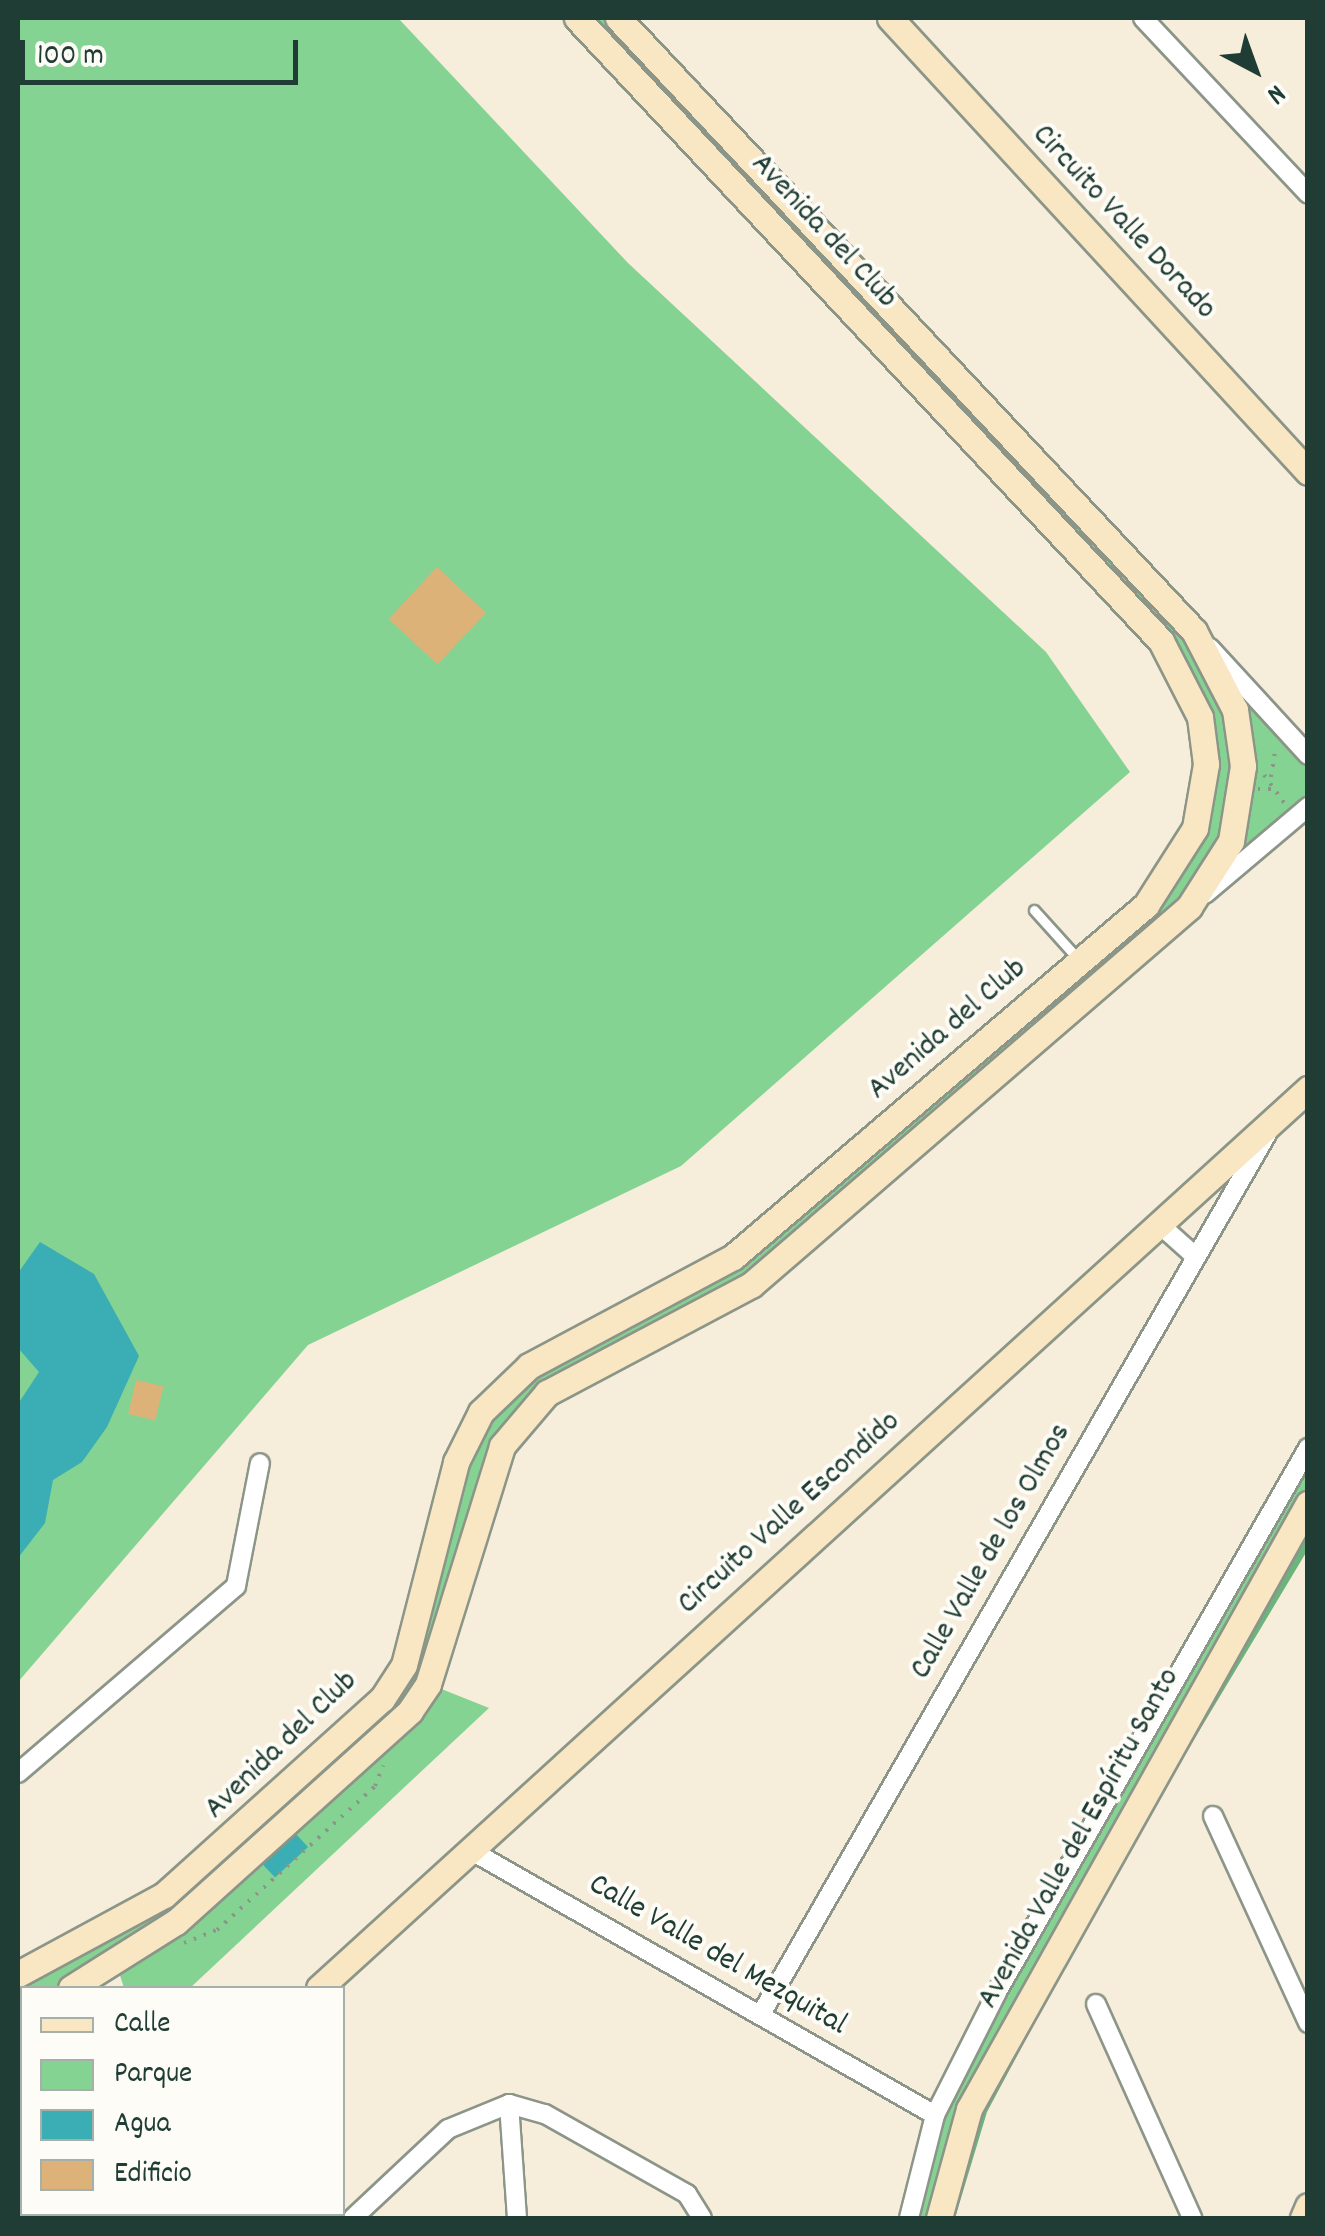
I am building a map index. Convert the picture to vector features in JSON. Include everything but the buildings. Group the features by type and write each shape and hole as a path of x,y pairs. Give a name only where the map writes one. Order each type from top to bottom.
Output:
{"street":[{"name":"Avenida del Club","path":"18,1974 164,1895 357,1722 404,1665 456,1462 481,1412 528,1366 733,1258 1146,905 1196,828 1206,764 1200,717 1161,641 577,18"},
{"name":"Avenida del Club","path":"618,18 1308,755"},
{"name":"Circuito Valle Dorado","path":"890,18 1308,472"},
{"path":"1143,18 1308,194"},
{"name":"Avenida del Club","path":"1189,907 1231,841 1243,766 1235,710 1194,631"},
{"name":"Avenida del Club","path":"74,1986 162,1932 372,1744 428,1684 502,1446 548,1393 752,1285 1308,807"},
{"path":"1146,905 1167,927"},
{"name":"Circuito Valle Escondido","path":"321,1986 1308,1089"},
{"name":"Calle Valle de los Olmos","path":"761,2014 1275,1120"},
{"path":"1158,1223 1196,1257"},
{"path":"909,2218 935,2115 1308,1448"},
{"path":"18,1773 236,1586 260,1463"},
{"name":"Avenida Valle del Espíritu Santo","path":"939,2218 978,2092 1308,1504"},
{"path":"357,1722 372,1744"},
{"path":"1213,1816 1308,2023"},
{"name":"Calle Valle del Mezquital","path":"470,1850 935,2115"},
{"path":"1096,2004 1192,2218"},
{"path":"353,2218 448,2129 508,2104 545,2114 687,2194 702,2218"},
{"path":"508,2104 516,2218"},
{"path":"1302,2218 1308,2206"}],"lane":[{"path":"1034,910 1080,961"}],"path":[{"path":"1271,776 1280,725"},
{"path":"162,1932 172,1944 217,1930 374,1786 383,1765 372,1744"}],"green space":[{"path":"18,18 398,18 628,263 1046,652 1130,772 681,1166 308,1345 18,1682"},
{"path":"577,18 618,18 1307,755 1307,807 751,1285 547,1393 502,1446 429,1684 489,1708 192,1986 123,1986 117,1966 75,1986 20,1986 18,2015 18,1974 114,1928 382,1699 456,1462 529,1366 733,1257 1163,876 1206,764 1161,641"},
{"path":"1307,1448 1307,1504 1102,1857 934,2218 909,2218 935,2115"},
{"path":"1307,1504 1307,1551 1120,1863 987,2112 955,2218 934,2218 944,2166"}],"water":[{"path":"40,1242 94,1274 139,1356 107,1427 82,1462 53,1480 45,1523 18,1558 18,1404 39,1372 18,1348 18,1273"},
{"path":"295,1833 308,1847 275,1878 262,1864"}]}
